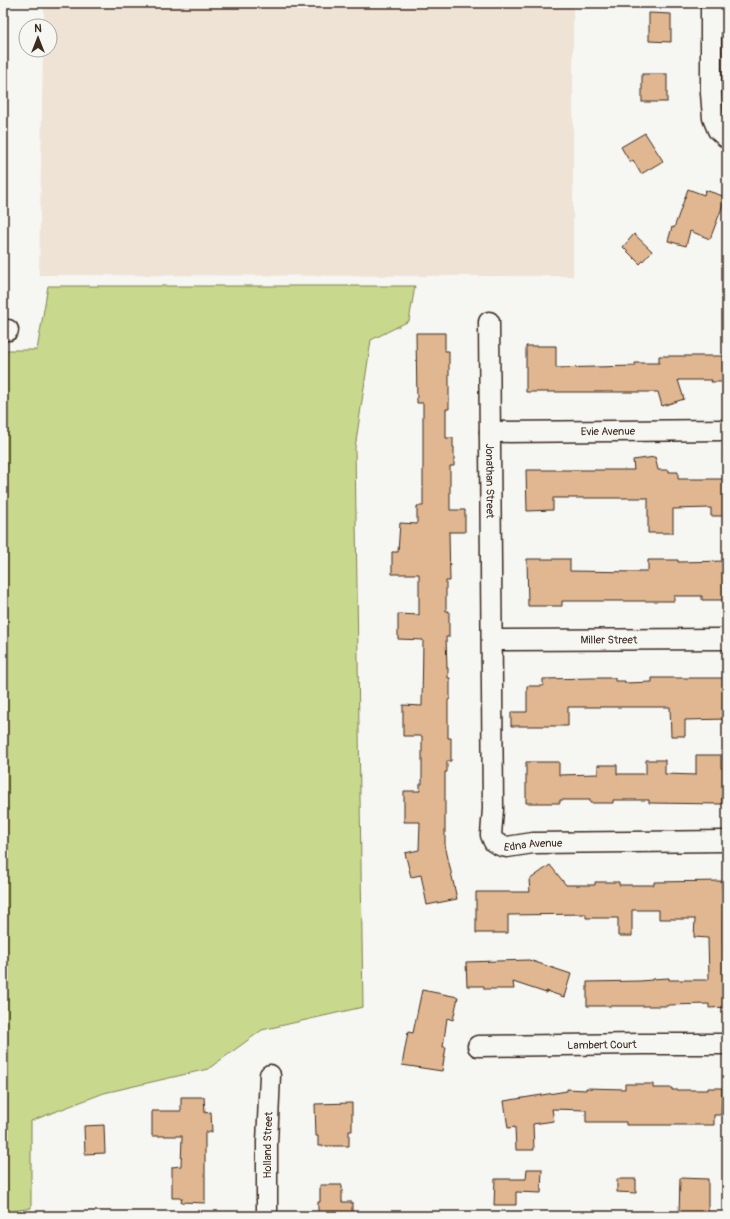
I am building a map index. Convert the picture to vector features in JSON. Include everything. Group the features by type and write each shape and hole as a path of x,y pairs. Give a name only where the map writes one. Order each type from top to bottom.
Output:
{"street":[{"path":"712,3 710,93 713,118 718,130 727,138"},
{"name":"Jonathan Street","path":"489,322 492,640"},
{"name":"Evie Avenue","path":"490,432 727,430"},
{"name":"Miller Street","path":"492,640 727,639"},
{"name":"Edna Avenue","path":"492,640 493,809 491,835 494,842 507,847 533,843 727,841"},
{"name":"Lambert Court","path":"478,1046 727,1044"},
{"name":"Holland Street","path":"267,1216 267,1143 270,1075"}],"shaded area":[{"path":"44,3 573,3 573,276 39,275 43,58 58,58 58,18 44,18"}],"green space":[{"path":"48,286 415,286 409,321 371,340 355,448 363,1007 262,1030 208,1069 104,1093 31,1121 31,1208 3,1213 3,350 37,350"}],"building":[{"path":"649,13 671,14 671,42 649,41"},
{"path":"642,74 667,74 667,102 642,102"},
{"path":"645,133 663,161 641,174 633,160 630,162 621,147"},
{"path":"688,189 704,195 705,190 726,197 710,239 690,231 686,246 668,241 672,227 674,228"},
{"path":"634,234 652,251 640,264 623,247"},
{"path":"416,333 445,333 445,351 449,351 449,409 446,409 446,438 453,438 454,447 454,466 450,466 450,510 465,510 465,532 449,532 450,581 446,581 446,611 449,611 449,637 446,637 447,668 448,678 450,678 450,699 448,700 448,738 451,738 451,761 447,761 447,772 445,772 445,845 457,899 427,905 421,875 411,877 405,853 419,850 420,822 404,822 404,791 420,791 420,784 422,784 422,736 403,736 403,705 422,706 423,640 398,639 398,614 419,615 419,574 392,574 392,552 398,552 400,523 417,524 417,506 423,506 423,403 417,403"},
{"path":"526,346 556,346 556,368 635,366 635,363 659,363 659,356 727,356 727,382 711,382 712,380 678,380 684,399 662,406 658,392 526,392"},
{"path":"655,457 658,470 678,472 678,479 727,479 727,516 711,516 711,508 673,509 673,533 648,533 648,498 553,498 553,510 527,511 526,470 634,470 633,460"},
{"path":"527,559 570,559 570,571 638,572 648,571 648,560 678,560 678,562 727,561 727,597 724,597 724,600 702,600 702,596 674,596 674,601 562,601 562,606 528,606"},
{"path":"615,678 615,681 625,681 625,683 652,682 652,678 727,678 727,719 685,720 685,736 671,736 670,707 568,707 568,726 511,726 511,712 527,712 527,686 543,686 543,679"},
{"path":"696,755 721,755 721,768 727,768 727,794 722,794 722,804 649,803 649,800 613,800 613,803 590,803 590,800 560,800 560,803 526,803 526,762 559,762 559,775 598,774 598,765 617,765 617,774 646,774 646,760 665,760 665,774 696,775"},
{"path":"550,865 566,885 595,885 595,882 619,882 619,885 654,885 654,882 722,881 722,890 727,890 727,915 723,915 723,947 727,947 727,1007 709,1008 709,1004 668,1006 587,1006 587,982 640,981 669,978 669,980 708,980 708,938 694,937 695,919 659,919 659,910 632,910 632,936 618,936 618,918 586,918 586,914 508,915 508,933 476,933 476,892 530,892 529,880"},
{"path":"529,960 571,974 564,997 546,991 546,993 513,982 514,989 484,989 484,986 467,986 466,962"},
{"path":"422,990 458,997 453,1020 447,1018 443,1047 446,1047 442,1071 402,1065 408,1032 413,1033"},
{"path":"625,1084 653,1084 653,1088 672,1088 672,1090 708,1090 708,1088 722,1088 721,1115 714,1115 714,1125 626,1125 626,1122 586,1122 586,1110 552,1109 554,1121 533,1124 534,1150 516,1150 515,1127 508,1128 504,1101 567,1091 567,1089 625,1089"},
{"path":"181,1097 204,1097 205,1113 211,1112 212,1132 205,1132 205,1203 181,1202 182,1198 172,1198 172,1167 181,1166 182,1136 152,1136 152,1111 181,1111"},
{"path":"352,1103 352,1131 349,1131 349,1146 318,1146 318,1136 316,1136 315,1104"},
{"path":"104,1125 105,1153 85,1154 84,1126"},
{"path":"527,1169 542,1169 541,1193 516,1192 516,1205 494,1205 495,1179 526,1179"},
{"path":"680,1178 708,1179 708,1216 679,1216"},
{"path":"617,1179 636,1179 636,1193 617,1192"},
{"path":"320,1185 342,1185 342,1202 352,1202 352,1216 318,1216"}]}
